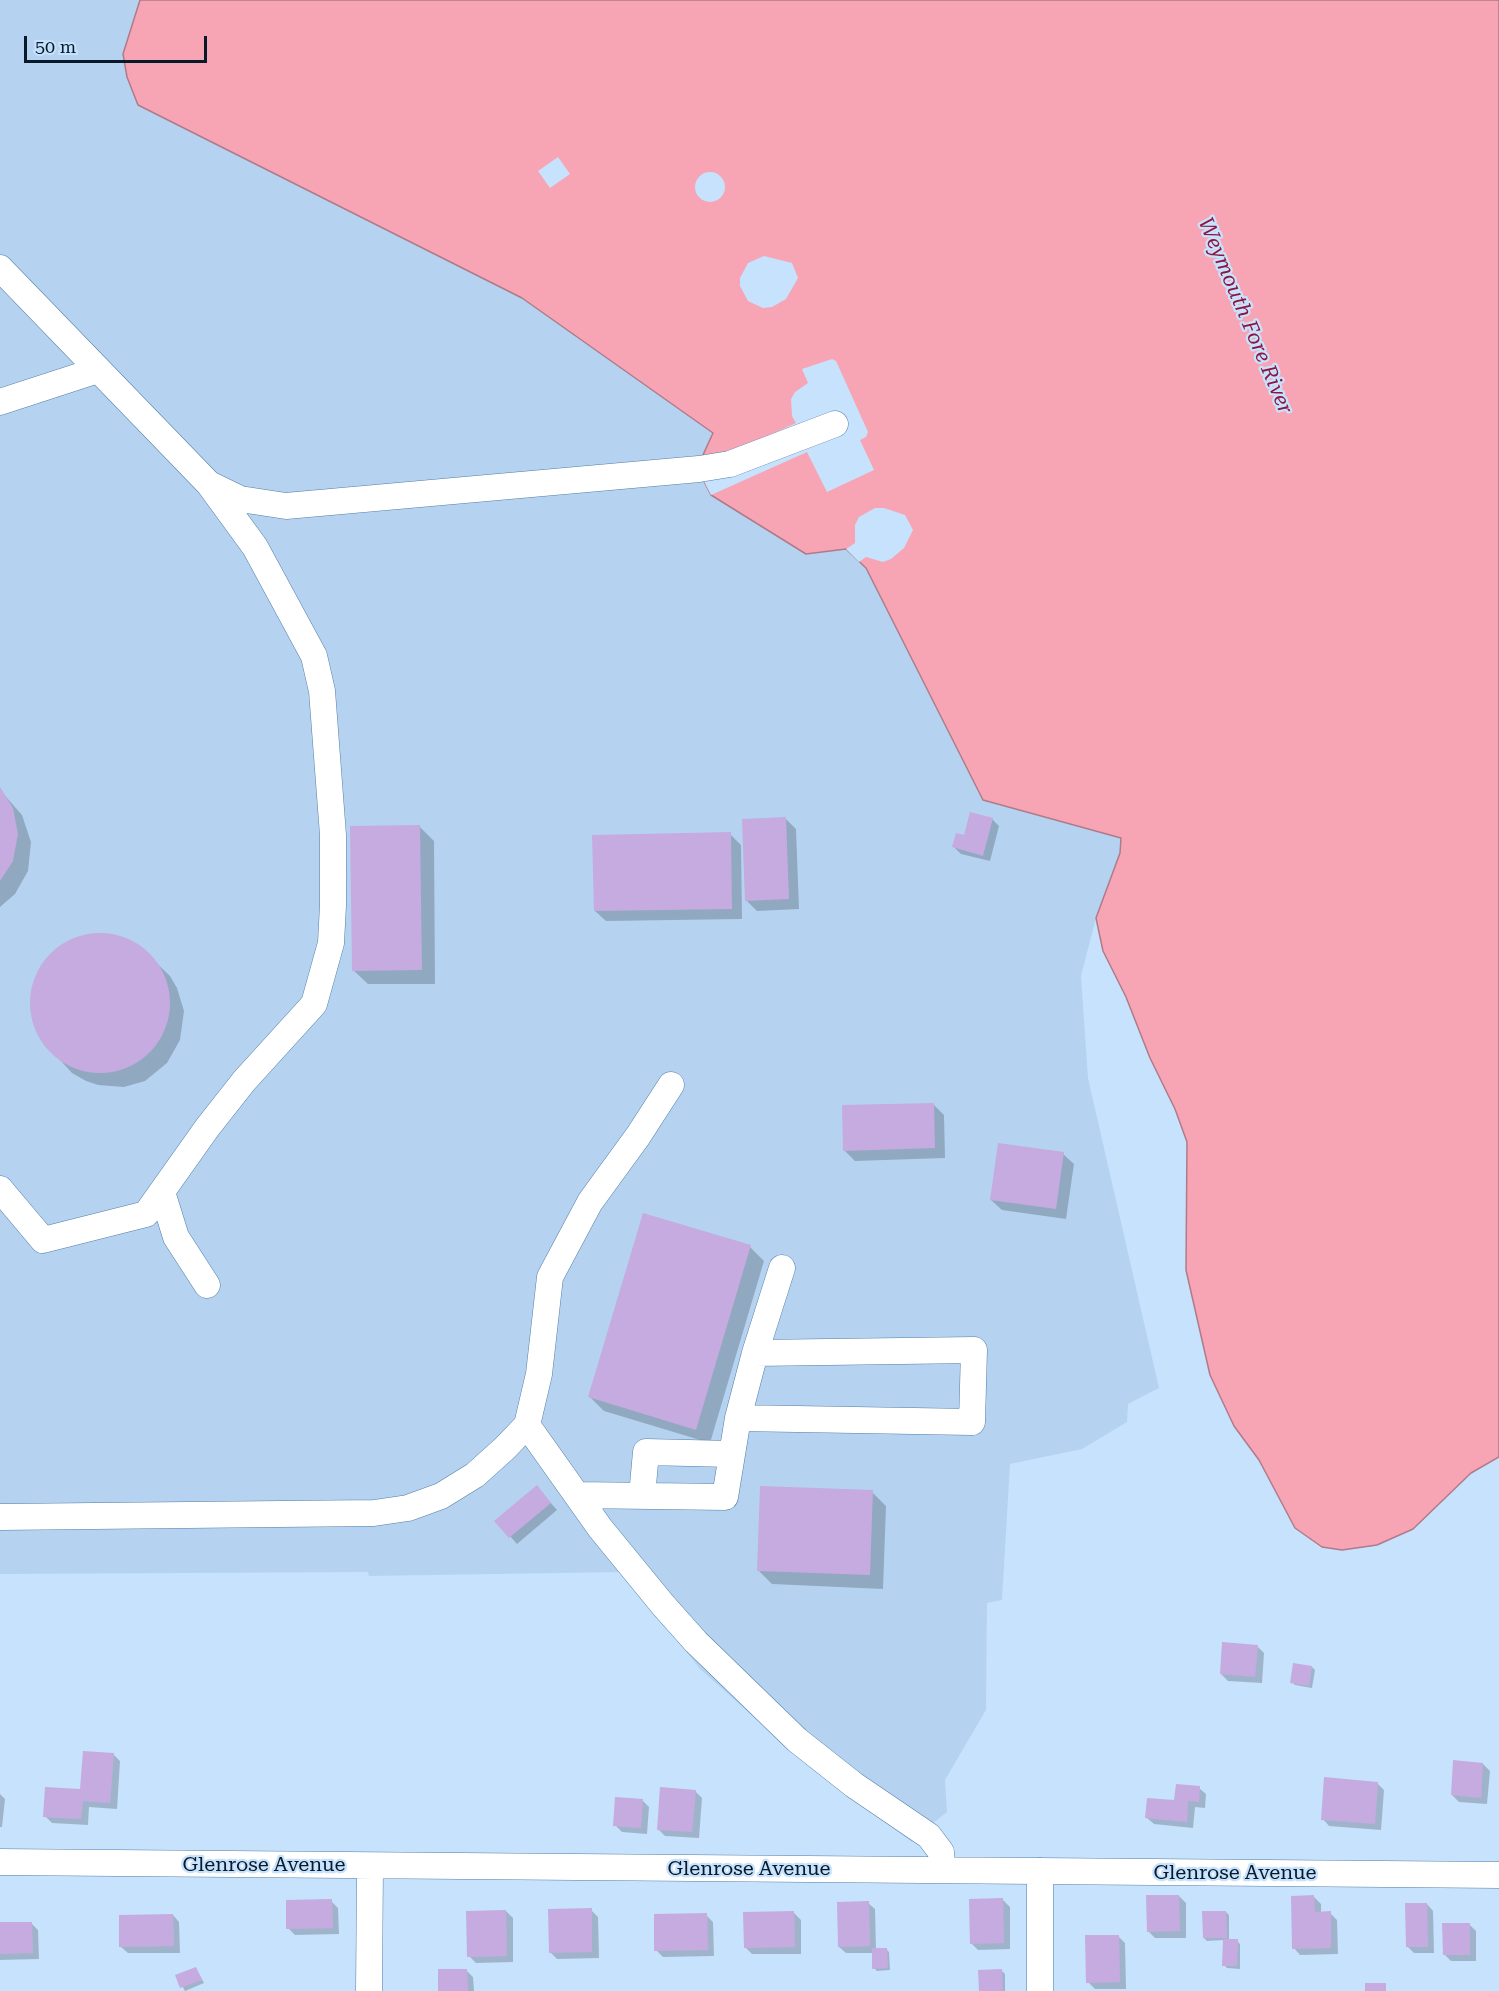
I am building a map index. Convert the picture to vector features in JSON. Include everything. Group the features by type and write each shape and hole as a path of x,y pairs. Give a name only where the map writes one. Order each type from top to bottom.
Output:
{"street":[{"path":"0,268 209,484 255,547 314,656 322,691 333,835 331,943 314,1004 244,1081 207,1128 146,1214 44,1240 0,1189"},
{"path":"0,402 98,370"},
{"path":"209,484 240,499 286,506 699,469 730,464 835,424"},
{"path":"0,1517 374,1513 408,1508 441,1496 475,1475 506,1448 527,1425 538,1374 550,1277 590,1202 638,1136 671,1085"},
{"path":"162,1192 176,1237 207,1285"},
{"path":"577,1495 725,1497 738,1418 755,1353 782,1268"},
{"path":"738,1418 972,1422 974,1350 755,1353"},
{"path":"527,1425 600,1528 663,1605 704,1650 805,1747 854,1785 930,1836 941,1852 942,1870"},
{"path":"642,1496 646,1452 731,1454"},
{"name":"Glenrose Avenue","path":"0,1862 1499,1875"},
{"path":"369,1991 370,1866"},
{"path":"1040,1871 1040,1991"}],"shaded area":[{"path":"0,0 140,0 123,54 139,105 522,298 714,433 697,468 806,554 846,549 866,568 983,800 1121,838 1120,853 1096,918 1081,976 1088,1078 1159,1388 1128,1404 1127,1422 1082,1449 1010,1464 1002,1600 987,1603 986,1710 945,1780 947,1812 912,1842 813,1770 700,1669 624,1572 369,1576 368,1572 0,1574"}],"water":[{"name":"Weymouth Fore River","path":"140,0 1499,0 1499,1457 1471,1473 1413,1529 1377,1545 1342,1550 1322,1547 1295,1528 1259,1460 1234,1426 1210,1375 1186,1270 1187,1142 1126,997 1103,951 1096,918 1120,853 1121,838 983,800 866,568 846,549 806,554 711,495 697,468 713,433 522,298 138,105 127,77 123,54"}],"pier":[{"path":"558,157 570,174 550,188 538,171"},
{"path":"710,172 721,176 725,187 721,198 710,202 699,198 695,187 699,176"},
{"path":"764,256 792,263 798,278 786,299 772,307 763,308 748,301 740,286 740,278 748,263"},
{"path":"832,359 836,361 868,432 866,437 860,440 874,470 827,492 807,452 711,495 697,468 796,423 792,416 791,399 795,392 808,383 802,369"},
{"path":"875,508 884,508 905,515 913,530 904,548 891,559 883,562 866,557 859,562 846,549 855,543 855,525 859,517"}],"building":[{"path":"0,787 13,808 18,834 13,861 0,881"},
{"path":"970,812 993,818 983,856 952,847 956,833 964,835"},
{"path":"786,817 789,899 745,901 742,819"},
{"path":"420,825 422,970 352,971 350,826"},
{"path":"731,832 732,909 594,911 592,835"},
{"path":"100,933 127,938 150,953 165,976 170,1003 165,1030 150,1053 127,1068 100,1073 73,1068 50,1053 35,1030 30,1003 35,976 50,953 73,938"},
{"path":"934,1103 935,1148 843,1151 842,1105"},
{"path":"998,1143 1064,1152 1056,1209 990,1200"},
{"path":"643,1213 751,1245 696,1430 588,1397"},
{"path":"537,1485 551,1503 509,1538 494,1521"},
{"path":"760,1486 873,1490 870,1575 757,1571"},
{"path":"1222,1642 1258,1645 1255,1677 1220,1674"},
{"path":"1293,1663 1312,1666 1309,1686 1290,1683"},
{"path":"83,1751 114,1753 110,1803 83,1801 81,1819 43,1817 45,1787 80,1789"},
{"path":"1453,1760 1483,1763 1481,1798 1451,1795"},
{"path":"1324,1777 1378,1782 1375,1824 1321,1820"},
{"path":"1176,1784 1200,1786 1199,1802 1188,1801 1187,1822 1145,1818 1147,1798 1174,1800"},
{"path":"660,1787 696,1790 692,1832 657,1830"},
{"path":"615,1797 643,1799 641,1828 613,1826"},
{"path":"1146,1895 1179,1895 1180,1931 1147,1932"},
{"path":"1314,1895 1315,1912 1331,1911 1331,1948 1292,1949 1291,1896"},
{"path":"1003,1898 1004,1943 970,1944 969,1899"},
{"path":"332,1899 333,1928 286,1929 286,1900"},
{"path":"869,1901 870,1946 838,1947 837,1902"},
{"path":"1405,1903 1427,1903 1428,1947 1406,1947"},
{"path":"592,1908 592,1952 549,1953 548,1909"},
{"path":"506,1910 507,1956 467,1957 466,1911"},
{"path":"794,1911 795,1947 744,1948 743,1912"},
{"path":"1202,1911 1226,1911 1227,1938 1203,1938"},
{"path":"707,1913 708,1950 654,1951 654,1914"},
{"path":"173,1914 174,1946 119,1947 119,1915"},
{"path":"0,1922 32,1922 33,1953 0,1954"},
{"path":"1442,1923 1470,1923 1470,1955 1443,1955"},
{"path":"1085,1935 1119,1935 1120,1982 1086,1983"},
{"path":"1223,1939 1238,1939 1237,1966 1222,1966"},
{"path":"872,1948 887,1948 888,1968 872,1969"},
{"path":"196,1967 202,1980 180,1988 175,1975"},
{"path":"438,1969 467,1969 468,1991 438,1991"},
{"path":"1002,1969 1003,1991 979,1991 978,1970"},
{"path":"1365,1983 1386,1983 1386,1991 1365,1991"}]}
